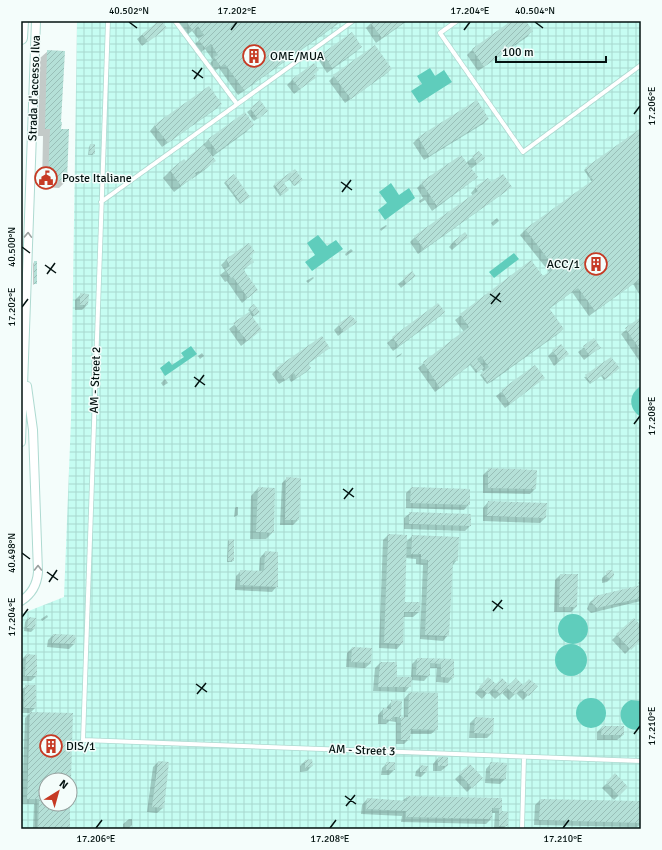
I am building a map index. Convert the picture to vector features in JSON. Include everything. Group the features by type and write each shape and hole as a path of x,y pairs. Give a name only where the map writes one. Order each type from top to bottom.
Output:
{"main road":[{"path":"21,38 22,21"}],"street":[{"name":"Strada d'accesso Ilva","path":"21,442 36,21"},
{"path":"21,600 33,590 36,585 38,572 33,430 24,367"}],"lane":[{"name":"AM - Street 2","path":"83,740 108,21"},
{"path":"175,21 238,104"},
{"path":"101,202 353,21"},
{"path":"457,21 440,33 523,152 641,66"},
{"name":"AM - Street 3","path":"83,740 641,761"},
{"path":"522,829 524,757"}],"shaded area":[{"path":"77,21 641,21 641,829 21,829 21,614 64,597 71,419"},
{"path":"430,68 435,76 444,70 452,82 419,103 411,91 422,84 417,76"},
{"path":"391,183 399,195 409,188 415,198 385,220 378,210 387,203 379,192"},
{"path":"318,235 327,246 336,240 343,249 312,271 305,262 315,255 307,243"},
{"path":"514,253 519,259 494,278 489,272"},
{"path":"191,346 197,354 165,376 160,368 169,361 172,365 184,357 181,353"},
{"path":"641,386 641,417 634,410 631,402 634,393"},
{"path":"573,614 584,618 588,629 584,640 573,644 562,640 558,629 562,618"},
{"path":"571,644 580,647 584,651 587,660 584,669 580,673 571,676 562,673 558,669 555,660 558,651 562,647"},
{"path":"591,698 602,702 606,713 602,724 591,728 580,724 576,713 580,702"},
{"path":"631,700 641,701 641,729 634,730 628,728 621,719 622,709 625,704"}],"building":[{"path":"161,21 167,28 148,42 142,34"},
{"name":"OME/MUA","path":"186,21 341,21 244,90 225,64 221,67 214,57 218,55 211,44 205,48 198,39 204,35 198,26 193,31"},
{"path":"406,21 382,38 370,22"},
{"path":"511,21 526,21 533,31 484,67 472,49"},
{"path":"352,32 362,47 332,68 323,53"},
{"path":"375,45 392,69 351,99 333,75"},
{"path":"47,50 65,51 61,129 69,129 67,181 48,180 50,129 45,129"},
{"path":"314,63 319,70 314,74 317,77 300,89 292,79"},
{"path":"209,86 222,104 168,143 154,125"},
{"path":"260,100 268,111 258,119 250,108"},
{"path":"477,100 489,119 429,156 418,137"},
{"path":"245,112 254,125 217,152 208,139"},
{"name":"ACC/1","path":"641,128 641,284 639,280 595,311 578,288 549,308 564,329 488,383 481,373 489,367 481,356 477,359 484,368 478,372 471,364 440,388 423,362 469,327 460,314 531,260 543,276 555,268 525,229 593,180 585,168"},
{"path":"90,144 95,144 95,154 89,154"},
{"path":"204,145 216,161 200,172 195,173 196,175 181,186 170,170 184,159 186,161 190,158 189,156"},
{"path":"479,151 485,158 477,164 472,156"},
{"path":"461,155 478,177 437,206 421,182"},
{"path":"295,169 303,180 295,186 290,179 284,183 289,190 282,195 274,184"},
{"path":"234,174 250,197 241,203 225,181"},
{"path":"503,174 512,187 424,249 414,236 478,191 475,187 488,178 491,182"},
{"path":"465,232 469,237 457,245 454,241"},
{"path":"249,243 255,252 250,256 254,262 243,269 258,290 248,298 233,277 231,278 225,269 230,266 226,259"},
{"path":"34,261 37,261 37,284 34,284"},
{"path":"412,271 416,276 406,283 403,278"},
{"path":"80,293 89,294 88,305 80,305"},
{"path":"438,303 445,312 399,346 392,337"},
{"path":"254,304 260,312 255,316 249,308"},
{"path":"249,312 262,330 247,341 233,323"},
{"path":"351,315 357,322 344,332 338,324"},
{"path":"641,317 641,351 625,328"},
{"path":"322,336 330,348 308,363 311,368 297,378 294,373 285,380 276,368"},
{"path":"594,338 601,348 589,355 583,346"},
{"path":"561,344 569,354 560,361 552,350"},
{"path":"611,357 620,368 606,379 602,375 591,383 585,375"},
{"path":"535,365 545,378 510,404 501,390"},
{"path":"488,468 537,470 536,489 488,488"},
{"path":"286,477 301,478 299,520 285,520"},
{"path":"258,487 275,488 274,533 256,532"},
{"path":"411,487 470,489 470,505 410,503"},
{"path":"488,501 547,503 546,518 487,516"},
{"path":"409,512 471,514 471,526 409,524"},
{"path":"388,534 407,535 405,602 420,602 420,612 404,612 403,644 384,643"},
{"path":"412,535 459,537 458,561 453,560 449,636 425,635 428,560 421,559 421,554 411,554"},
{"path":"229,539 234,539 234,561 228,561"},
{"path":"265,551 278,552 278,587 240,585 240,570 264,571"},
{"path":"608,570 612,570 614,574 612,578 608,578 606,576 606,572"},
{"path":"560,574 578,574 577,607 559,607"},
{"path":"641,585 641,598 597,608 592,603 595,596"},
{"path":"28,617 36,618 35,629 27,628"},
{"path":"634,618 641,626 641,640 631,650 616,634"},
{"path":"53,634 76,635 75,644 52,643"},
{"path":"352,647 372,648 371,663 351,662"},
{"path":"26,654 37,655 37,676 25,676"},
{"path":"417,658 454,659 454,678 441,677 441,664 430,663 430,676 416,675"},
{"path":"380,662 397,662 397,677 412,677 411,687 378,687"},
{"path":"488,677 496,684 502,678 509,685 516,678 523,685 529,679 538,686 529,696 521,689 515,695 507,688 501,695 494,688 488,694 479,687"},
{"path":"25,685 36,685 36,708 24,708"},
{"path":"409,692 438,693 438,730 411,729 410,740 401,740 401,717 408,717"},
{"path":"391,700 402,701 401,717 392,717 392,720 383,719 383,708 391,709"},
{"name":"DIS/1","path":"30,712 73,713 71,772 38,772 38,799 27,799"},
{"path":"475,717 494,718 493,734 474,733"},
{"path":"602,726 624,726 624,735 601,735"},
{"path":"438,757 448,757 448,766 438,766"},
{"path":"312,759 313,766 305,768 305,760"},
{"path":"158,761 169,762 164,808 152,807"},
{"path":"386,762 395,762 395,770 386,770"},
{"path":"490,762 507,763 506,779 490,778"},
{"path":"470,764 483,778 472,788 459,773"},
{"path":"420,765 428,766 427,772 420,772"},
{"path":"615,773 628,787 619,796 606,782"},
{"path":"407,796 502,798 502,811 508,812 508,826 499,826 499,808 492,808 492,819 406,817 406,811 366,809 367,798 407,801"},
{"path":"540,799 641,801 641,823 539,820"},
{"name":"DIS/1","path":"39,812 70,812 70,829 38,829"}],"place":[{"name":"OME/MUA","path":"254,56"},
{"name":"Poste Italiane","path":"46,178"},
{"name":"ACC/1","path":"596,264"},
{"name":"DIS/1","path":"51,746"}]}
